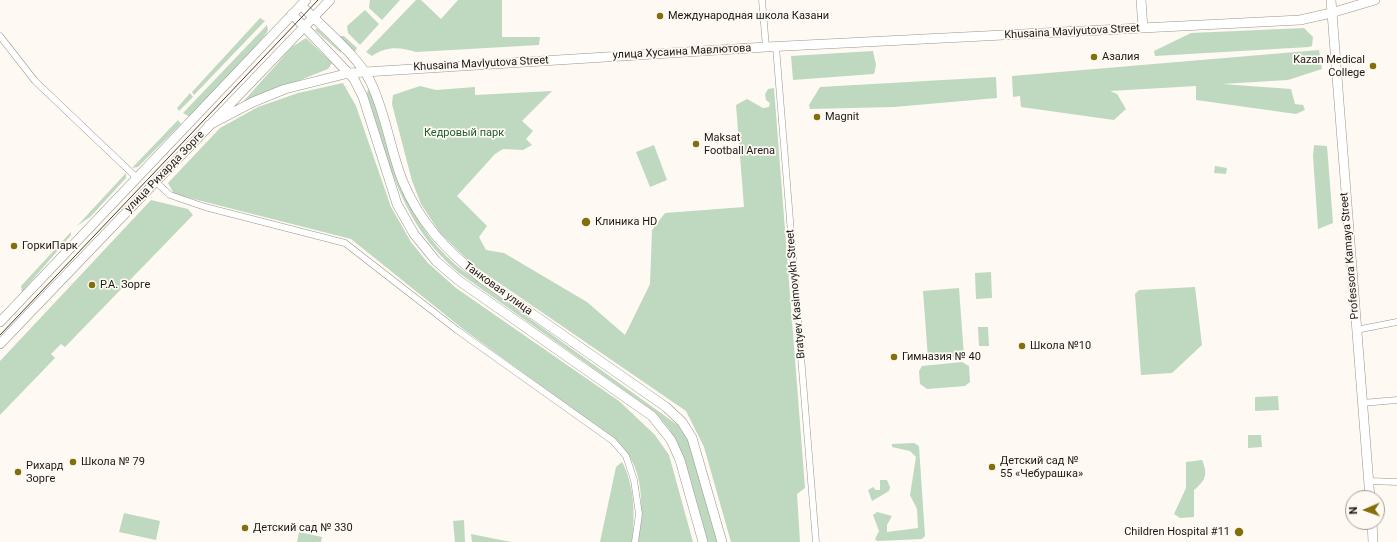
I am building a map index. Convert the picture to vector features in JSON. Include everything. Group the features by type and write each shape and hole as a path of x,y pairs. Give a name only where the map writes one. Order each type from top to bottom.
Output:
{"main road":[{"name":"улица Рихарда Зорге","path":"0,344 330,0"},
{"path":"1141,0 1143,28"},
{"name":"Professora Kamaya Street","path":"1330,0 1370,490"},
{"name":"Khusaina Mavlyutova Street","path":"365,71 766,47 1300,20 1331,14 1375,0"},
{"name":"улица Рихарда Зорге","path":"0,322 303,3"},
{"name":"Танковая улица","path":"303,3 313,17 365,71 375,94 403,182 415,207 435,236 455,257 481,278 666,407 682,422 692,438 698,454 722,542"},
{"name":"Танковая улица","path":"292,14 349,72 363,97 397,204 414,234 436,261 458,280 652,416 671,440 680,460 703,542"},
{"path":"209,126 252,102 285,89 349,72 365,71"},
{"path":"1372,530 1373,542"}],"street":[{"path":"762,0 766,47"},
{"path":"0,36 35,81 137,178"},
{"name":"Bratyev Kasimovykh Street","path":"776,47 816,542"},
{"path":"156,182 170,195 205,207 345,244 457,330 613,441 626,456 634,480 639,514 635,542"},
{"path":"1356,330 1397,322"},
{"path":"1362,403 1397,400"},
{"path":"1369,481 1397,482"}],"green space":[{"path":"370,0 400,0 382,20 369,8"},
{"path":"416,0 421,0 441,19 458,0 502,0 502,37 540,37 539,45 416,52 393,48 383,50 372,56 366,52"},
{"path":"365,10 379,24 360,45 348,33 347,26"},
{"path":"260,18 265,21 194,95 192,92"},
{"path":"267,25 268,30 266,34 246,58 190,117 183,113"},
{"path":"317,28 341,51 341,53 315,30"},
{"path":"1304,28 1313,37 1312,46 1155,56 1154,51 1191,33"},
{"path":"341,36 344,36 357,48 355,52 338,39"},
{"path":"306,38 332,63 328,69 242,103 292,47"},
{"path":"1319,50 1322,69 1288,80 1222,84 1291,89 1295,104 1303,105 1305,110 1296,114 1196,100 1196,86 1110,91 1117,94 1126,109 1114,120 1021,107 1020,96 1013,97 1012,76"},
{"path":"873,51 876,65 874,74 793,80 791,56"},
{"path":"996,77 997,98 894,107 810,109 809,105 820,87"},
{"path":"343,83 356,106 391,207 411,242 428,263 456,288 619,401 655,435 669,455 693,542 638,542 641,520 641,498 638,476 629,456 614,439 463,329 351,239 174,194 168,183 220,128 258,107 298,93"},
{"name":"Кедровый парк","path":"420,86 436,90 475,87 475,95 552,91 522,121 533,131 526,139 532,145 523,150 503,149 495,154 457,196 487,226 479,237 486,250 504,253 587,302 625,335 650,284 652,230 665,213 744,207 736,105 747,99 763,108 769,107 770,103 766,100 765,94 768,89 774,88 805,488 797,494 800,542 731,542 704,447 686,411 473,265 440,233 421,204 412,181 392,104 393,95"},
{"path":"368,89 371,93 394,167 413,211 426,232 442,251 462,270 679,426 688,440 718,542 706,542 678,446 669,429 656,413 459,273 439,254 423,234 410,213 391,168 367,94"},
{"path":"190,93 193,97 179,111 177,108"},
{"path":"178,120 181,124 138,167 132,168"},
{"path":"654,145 667,180 650,187 636,152"},
{"path":"1314,145 1327,146 1333,223 1318,229 1313,156"},
{"path":"1215,166 1227,168 1226,174 1214,173"},
{"path":"126,173 126,178 90,217 77,226"},
{"path":"151,200 188,209 193,215 65,347 61,344 51,354 55,358 0,415 0,361"},
{"path":"71,232 71,235 22,292 21,286"},
{"path":"991,272 992,298 976,299 975,273"},
{"path":"1195,287 1202,345 1172,373 1141,375 1135,294 1139,290"},
{"path":"959,288 964,356 928,359 923,291"},
{"path":"978,327 988,327 989,346 979,346"},
{"path":"962,362 969,366 970,382 965,386 927,389 920,384 919,371 922,366"},
{"path":"1278,396 1279,410 1255,411 1255,397"},
{"path":"1248,435 1261,435 1262,447 1248,448"},
{"path":"914,443 919,446 925,536 922,539 877,541 875,539 879,531 873,515 877,512 892,516 887,525 887,532 918,528 917,509 910,495 916,457 910,451 892,447 892,444"},
{"path":"1202,460 1205,469 1205,476 1194,490 1194,517 1180,518 1174,514 1186,488 1186,462"},
{"path":"622,462 632,491 634,522 632,542 600,542 616,467"},
{"path":"880,480 887,480 890,487 889,491 872,501 868,490 873,487 876,490 880,490"},
{"path":"124,513 160,521 156,540 119,532"},
{"path":"464,520 465,542 455,542 453,521"},
{"path":"299,532 322,537 321,542 297,542"},
{"path":"471,534 511,542 472,542"}],"tram line":[{"path":"0,335 318,0"}],"place":[{"name":"Международная школа Казани","path":"660,16"},
{"name":"Азалия","path":"1094,57"},
{"name":"Kazan Medical College","path":"1373,66"},
{"name":"Magnit","path":"817,117"},
{"name":"Maksat Football Arena","path":"696,144"},
{"name":"Клиника HD","path":"586,222"},
{"name":"ГоркиПарк","path":"14,246"},
{"name":"Р.А. Зорге","path":"92,285"},
{"name":"Школа №10","path":"1022,346"},
{"name":"Гимназия № 40","path":"894,357"},
{"name":"Школа № 79","path":"73,462"},
{"name":"Детский сад № 55 «Чебурашка»","path":"992,467"},
{"name":"Рихард Зорге","path":"18,472"},
{"name":"Детский сад № 330","path":"245,528"},
{"name":"Children Hospital #11","path":"1239,532"}]}
